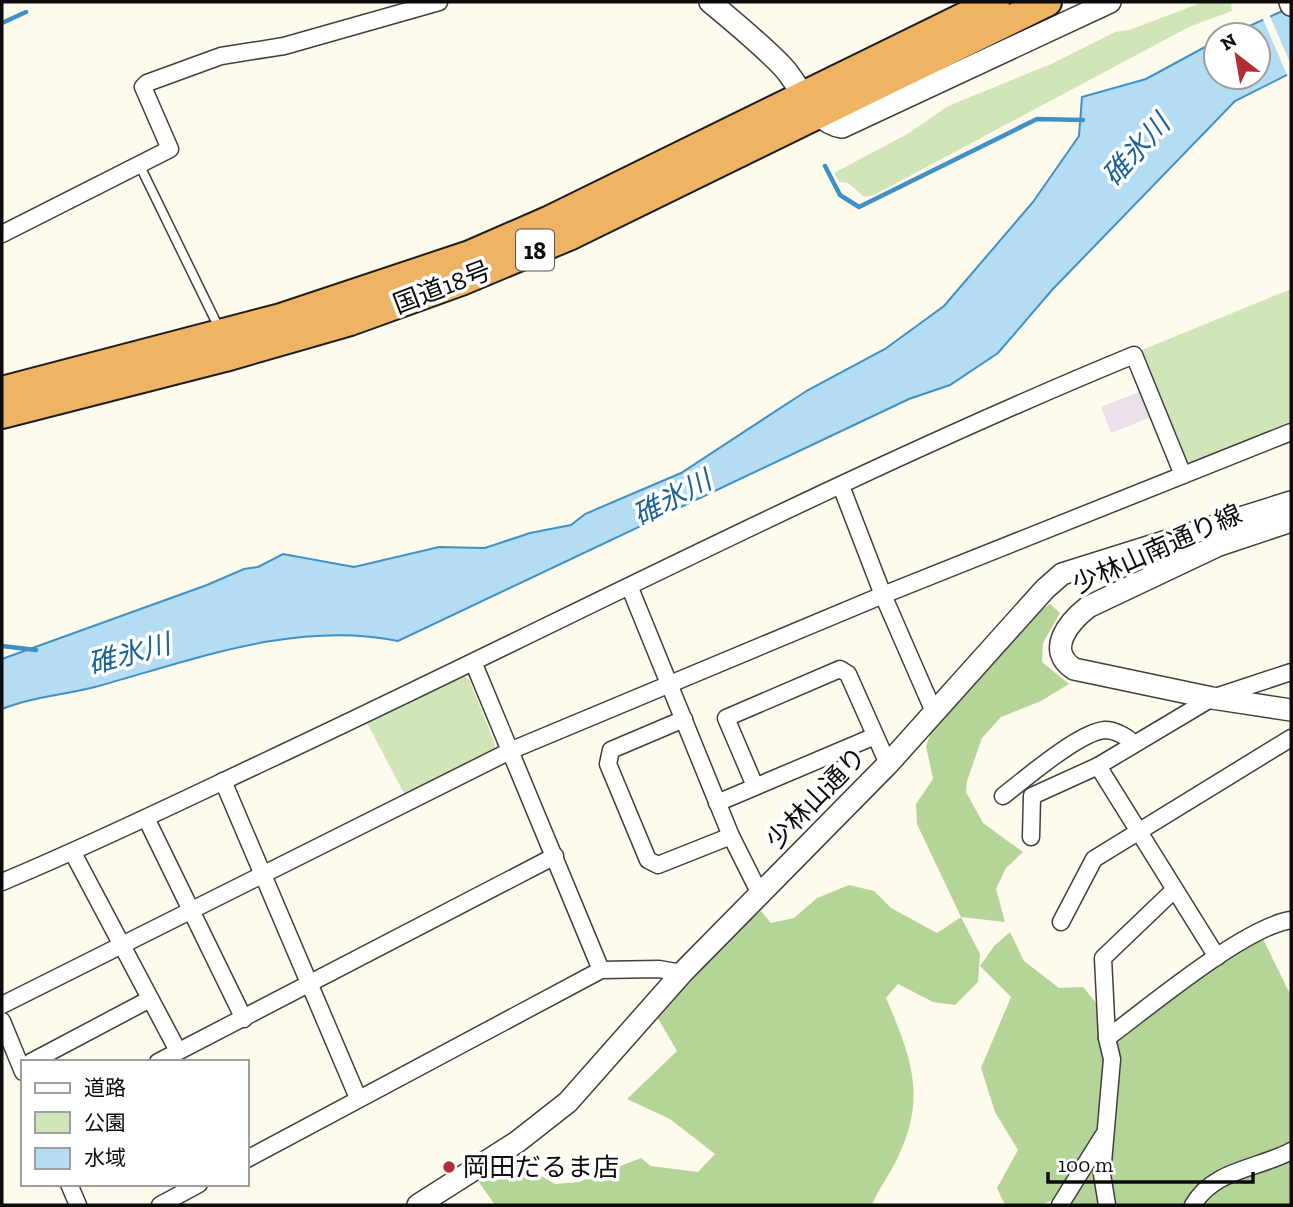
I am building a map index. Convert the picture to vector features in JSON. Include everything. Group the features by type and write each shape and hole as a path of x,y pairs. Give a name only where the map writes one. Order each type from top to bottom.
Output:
{"highway":[{"name":"国道18号","path":"2,391 223,346 406,302 512,260 710,168 810,104 995,2"},
{"name":"国道18号","path":"2,414 223,346 401,287 604,194 1047,2"}],"street":[{"path":"2,234 170,149 143,87 147,83 221,56 284,46 439,2"},
{"path":"710,2 777,61 810,104 836,126 852,123 1110,2"},
{"path":"2,882 72,853 474,663 983,417 1134,355 1183,475"},
{"path":"2,1005 512,750 883,595 1291,432"},
{"path":"841,486 883,595 934,712"},
{"name":"少林山通り","path":"418,1205 517,1142 568,1102 682,973 761,896 888,764 1062,574 1291,502"},
{"name":"少林山南通り線","path":"1291,521 1219,545 1088,607 1063,630 1060,641 1063,657 1074,669 1212,698 1291,710"},
{"path":"630,587 731,836 761,896"},
{"path":"474,663 601,970"},
{"path":"755,786 726,719 840,669 848,674 888,764"},
{"path":"1031,837 1032,796 1098,766 1212,698 1291,672"},
{"path":"684,719 611,750 608,764 648,860 658,865 731,836"},
{"path":"1003,796 1057,754 1097,732 1109,730 1129,738 1134,744"},
{"path":"718,803 875,736"},
{"path":"1061,922 1094,859 1291,738"},
{"path":"1098,766 1217,957"},
{"path":"223,781 358,1098"},
{"path":"146,818 244,1018"},
{"path":"72,853 178,1051"},
{"path":"162,1060 555,856"},
{"path":"1107,1205 1102,1174 1112,1059 1107,1038 1103,958 1174,890"},
{"path":"1107,1038 1217,957 1265,930 1291,920"},
{"path":"248,1157 601,970 659,969 682,973"},
{"path":"37,1060 150,999"},
{"path":"2,1021 21,1061"},
{"path":"1060,1205 1106,1132"},
{"path":"1193,1205 1198,1197 1223,1176 1291,1151"},
{"path":"70,1186 78,1205"},
{"path":"160,1205 195,1186"}],"lane":[{"path":"139,164 216,317 223,346"},
{"path":"604,194 609,204 614,204 667,177 710,168"},
{"path":"401,287 473,265 512,260"}],"shaded area":[{"path":"1144,390 1154,416 1111,433 1101,407"}],"green space":[{"path":"1203,2 1231,2 1232,11 1189,27 874,195 864,197 848,183 839,182 834,173 909,133 948,106 1051,64 1115,32 1129,30"},
{"path":"1291,289 1291,423 1192,463 1184,460 1137,352"},
{"path":"1050,604 1060,613 1043,643 1042,662 1069,684 1041,701 1001,717 982,738 967,781 966,792 983,823 1023,852 1006,868 996,889 1005,922 961,917 917,824 916,804 933,779 926,746 933,727 1033,616"},
{"path":"461,674 469,679 495,744 495,754 406,797 366,721"},
{"path":"849,885 874,891 891,908 937,933 961,917 980,954 978,982 955,1005 933,1002 898,984 886,998 909,1060 914,1099 905,1140 872,1205 495,1205 476,1178 512,1159 555,1184 579,1182 641,1158 651,1166 698,1172 715,1154 670,1119 627,1099 677,1051 656,1015 743,925 761,911 771,923 794,918 817,898"},
{"path":"1010,932 1024,961 1059,988 1083,987 1101,1009 1101,1047 1215,965 1262,937 1291,996 1291,1205 1066,1205 1055,1199 1041,1205 1005,1205 997,1188 1018,1150 995,1112 981,1068 1011,997 980,966 995,945"}],"water":[{"path":"1291,7 1291,73 1272,82 1272,21 1260,21"},
{"name":"碓氷川","path":"1202,49 1202,91 1255,91 1235,101 1052,290 998,353 950,385 909,399 398,641 360,636 283,639 207,655 95,687 2,709 2,659 244,569 258,567 283,554 354,567 439,547 485,548 530,533 571,525 585,514 681,473 808,390 885,349 944,306 1033,202 1079,136 1082,97 1146,79"}],"pier":[{"path":"1269,14 1291,65 1291,76 1288,77 1272,40 1272,21 1264,21 1262,17"}],"waterway":[{"path":"2,23 26,12"},
{"path":"825,166 840,195 859,207 1037,119 1083,120"},
{"path":"2,646 36,650"}],"place":[{"name":"岡田だるま店","path":"449,1167"}]}
